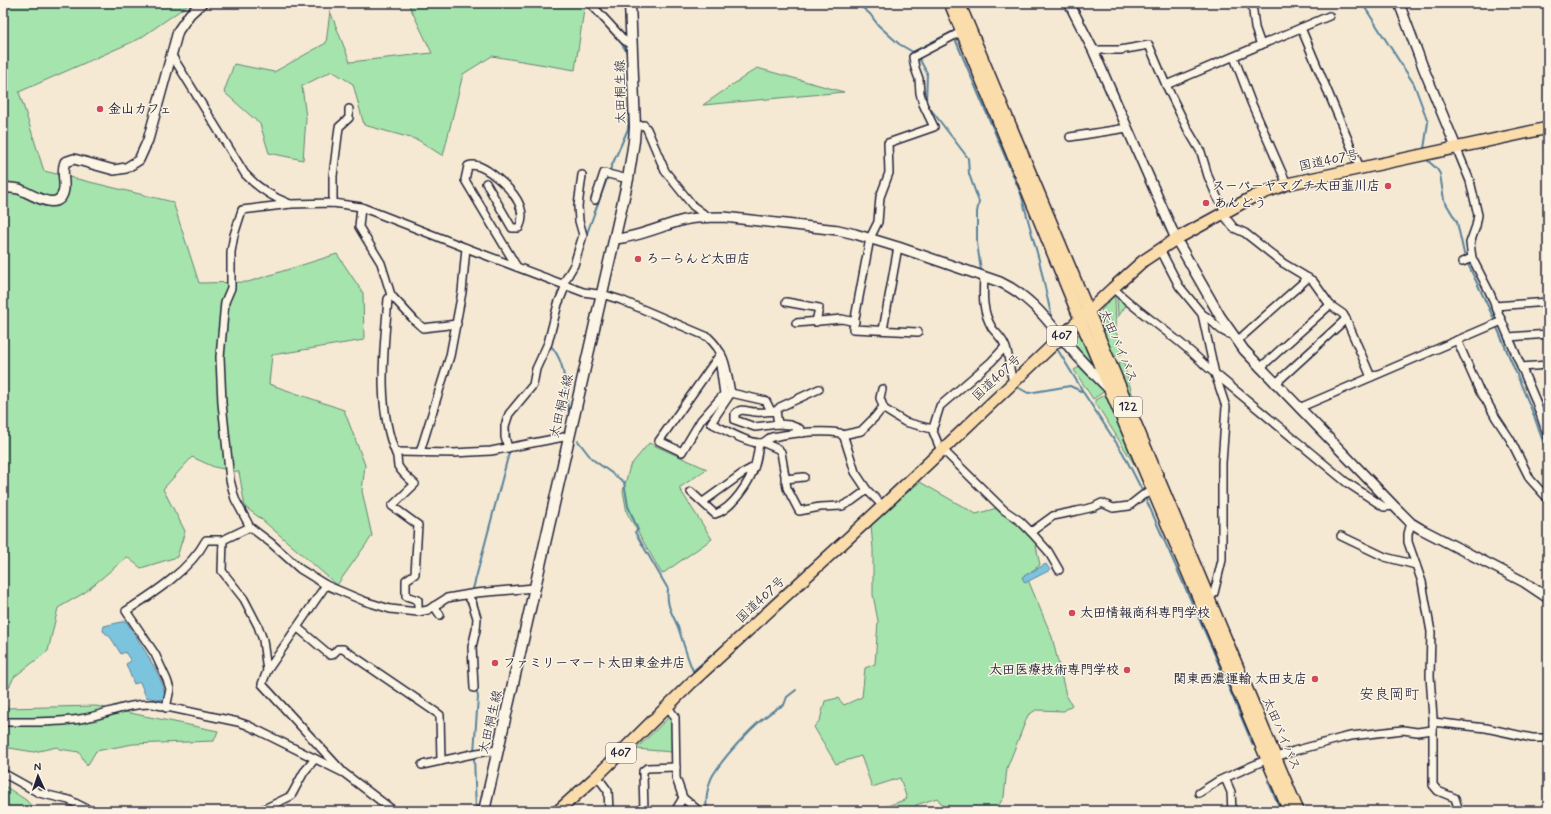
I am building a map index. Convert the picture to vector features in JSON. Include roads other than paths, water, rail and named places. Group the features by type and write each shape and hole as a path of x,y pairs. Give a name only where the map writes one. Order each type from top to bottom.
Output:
{"highway":[{"name":"太田バイパス","path":"950,3 1042,224 1084,315 1209,599 1271,759 1289,811"},
{"name":"太田バイパス","path":"959,3 1084,315 1112,392 1271,759 1298,811"},
{"name":"国道407号","path":"558,811 883,506 1061,336 1143,261 1160,249 1253,197 1287,184 1548,128"}],"main road":[{"name":"太田桐生線","path":"484,811 628,179 635,126 632,46 633,4"}],"street":[{"path":"3,187 20,190 42,200 52,202 59,198 64,191 62,167 65,162 74,159 114,170 126,168 139,160 148,140 178,32 190,14 202,3"},
{"path":"590,3 624,40 632,46"},
{"path":"1069,3 1093,50 1176,239 1235,338 1275,384 1411,523 1524,582 1548,598"},
{"path":"1252,3 1255,28 1261,45"},
{"path":"1399,3 1423,67 1470,181 1478,215 1470,243 1471,258 1490,291 1501,322 1509,337 1548,437"},
{"path":"1166,85 1329,16"},
{"path":"1301,28 1360,168"},
{"path":"918,332 854,329 870,238 878,222 880,197 889,174 888,143 934,127 923,104 920,93 920,79 915,68 913,57 961,32"},
{"path":"1093,50 1120,50 1149,45 1166,85 1188,130 1201,152 1208,176 1217,197 1234,228 1245,233 1283,263 1313,281 1330,305 1343,314 1371,377"},
{"path":"171,54 246,174 262,190 291,204"},
{"path":"1234,57 1251,102 1287,184"},
{"path":"333,203 333,176 339,127 349,118 349,109"},
{"path":"635,126 644,125 665,171 693,206 708,217"},
{"path":"1070,137 1127,128"},
{"path":"486,183 512,228 519,228 522,222 521,212 519,205 509,188 484,168 472,164 468,166 464,180 517,267"},
{"path":"595,200 604,173 628,179"},
{"path":"508,448 505,437 509,414 533,385 536,369 548,343 558,304 574,265 583,235 579,222 578,206 582,175"},
{"path":"534,588 447,598 428,610 418,612 390,609 326,586 300,569 271,543 250,527 235,499 230,480 222,403 220,357 221,332 225,302 231,288 231,252 234,235 242,210 291,204 333,203 361,206 466,248 583,292 601,294 621,300 708,337 718,347 720,354 724,394 701,420 682,452 659,441 720,354"},
{"path":"361,206 359,227 381,263 391,295 423,328 456,324"},
{"path":"615,239 626,238 685,220 708,217 724,217 838,230 870,238 1013,288 1024,296 1054,326 1061,336 1112,392"},
{"path":"883,330 898,247"},
{"path":"420,452 450,356 462,292 466,248"},
{"path":"1160,249 1179,286 1202,314 1207,316 1225,334 1235,338"},
{"path":"1462,262 1471,258"},
{"path":"984,277 982,298 984,309 988,320 994,330 1001,337 1005,346 1013,381"},
{"path":"1235,338 1308,278"},
{"path":"1113,288 1129,304 1184,345 1215,374 1346,482 1384,507 1394,506"},
{"path":"391,295 388,299 383,374 387,427 392,445 396,452 398,466 414,484 392,506 418,525 415,574 406,580 406,596 418,600 418,612"},
{"path":"786,302 819,308 816,322"},
{"path":"1495,306 1548,302"},
{"path":"1260,368 1330,305"},
{"path":"1202,314 1215,374 1226,408 1222,463 1222,550 1220,568 1214,593 1209,599"},
{"path":"796,323 842,319 855,322"},
{"path":"1275,384 1346,319"},
{"path":"1299,408 1501,322"},
{"path":"1509,337 1548,334"},
{"path":"1457,340 1480,392 1510,439 1530,479 1548,499"},
{"path":"1005,346 991,362 940,406 932,429 939,446 1004,510 1020,521 1048,551 1059,570"},
{"path":"720,354 724,358 731,393 711,423 746,440 778,449 781,452 789,494 799,511 820,507 842,506 867,490"},
{"path":"1521,367 1548,365"},
{"path":"802,433 800,429 795,427 778,424 755,427 735,420 735,414 737,411 743,410 755,412 774,411 819,389"},
{"path":"882,389 880,398 883,407 888,412 905,422 932,429"},
{"path":"731,393 766,401 774,411 778,424"},
{"path":"842,435 861,431 883,407"},
{"path":"692,492 715,514 721,512 739,495 755,467 761,443 770,437 802,433 833,432 840,433 844,437 854,472 867,490 883,506"},
{"path":"396,452 468,452 508,448 569,436"},
{"path":"703,502 743,473 755,467"},
{"path":"785,479 804,477"},
{"path":"1030,532 1053,516 1094,507 1102,503 1113,508 1129,506 1143,495 1154,490"},
{"path":"1411,523 1408,542 1422,582 1431,632 1430,676 1433,722 1433,785 1438,791 1455,798 1459,811"},
{"path":"166,708 170,689 167,680 155,654 126,611 148,598 174,577 193,558 206,540 223,540 250,527"},
{"path":"1341,536 1385,557 1416,565"},
{"path":"223,540 222,571 244,599 258,626 263,640 267,671"},
{"path":"326,586 267,671 262,684 344,773 394,811"},
{"path":"467,595 472,602 477,618 472,646 474,688"},
{"path":"434,606 440,615"},
{"path":"298,628 330,655 338,649 343,649 440,715 441,761"},
{"path":"3,722 78,719 99,716 141,704 153,704 247,725 315,760 344,773"},
{"path":"668,707 675,717 676,778 683,798 699,811"},
{"path":"1433,722 1486,728 1532,738 1548,738"},
{"path":"1199,793 1225,778 1271,759 1351,736 1403,730 1417,732 1433,730"},
{"path":"422,764 498,750"},
{"path":"260,811 291,796 304,772 315,760"},
{"path":"644,811 643,774 645,769 676,767"},
{"path":"3,773 39,793 69,800 92,811"},
{"path":"597,776 608,791 609,811"},
{"path":"1225,778 1231,792 1232,811"},
{"path":"675,811 683,798"}],"water":[{"path":"1046,564 1050,570 1025,583 1022,577"},
{"path":"126,621 157,672 162,683 164,699 160,700 146,697 140,682 134,684 126,664 131,661 125,652 121,654 111,638 103,631 104,626"}],"waterway":[{"path":"857,3 870,14 878,25 899,44 913,52 920,60 927,73 926,103 968,158 969,174 979,202 977,212 977,243 981,270"},
{"path":"1362,3 1414,84 1428,122 1424,149"},
{"path":"913,52 952,32"},
{"path":"620,41 628,54"},
{"path":"956,41 1021,194 1039,260 1052,319"},
{"path":"609,172 628,129 629,109"},
{"path":"1426,159 1437,169 1440,174 1444,200 1457,222 1465,258"},
{"path":"586,236 608,176"},
{"path":"1467,262 1495,321"},
{"path":"1496,325 1533,413 1548,456"},
{"path":"549,344 560,360 563,369 570,417"},
{"path":"1056,347 1083,392 1123,453 1143,492"},
{"path":"1019,388 1028,393 1070,386 1083,392"},
{"path":"509,423 510,445"},
{"path":"578,441 592,459 624,482 628,506 638,530 635,532 668,589 670,609 678,627 693,671 732,638"},
{"path":"473,592 510,449"},
{"path":"1145,497 1253,745"},
{"path":"475,596 479,613"},
{"path":"474,752 478,697 476,688"},
{"path":"707,811 706,802 708,787 713,775 726,757 755,725 775,709 784,705 787,697 796,690"},
{"path":"474,756 476,811"},
{"path":"1268,781 1281,811"}],"place":[{"name":"金山カフェ","path":"100,109"},
{"name":"スーパーヤマグチ太田韮川店","path":"1388,186"},
{"name":"あんどう","path":"1206,203"},
{"name":"ろーらんど太田店","path":"638,259"},
{"name":"太田情報商科専門学校","path":"1072,613"},
{"name":"ファミリーマート太田東金井店","path":"495,663"},
{"name":"太田医療技術専門学校","path":"1127,670"},
{"name":"関東西濃運輸 太田支店","path":"1315,679"}],"district":[{"name":"安良岡町","path":"1389,695"}]}
